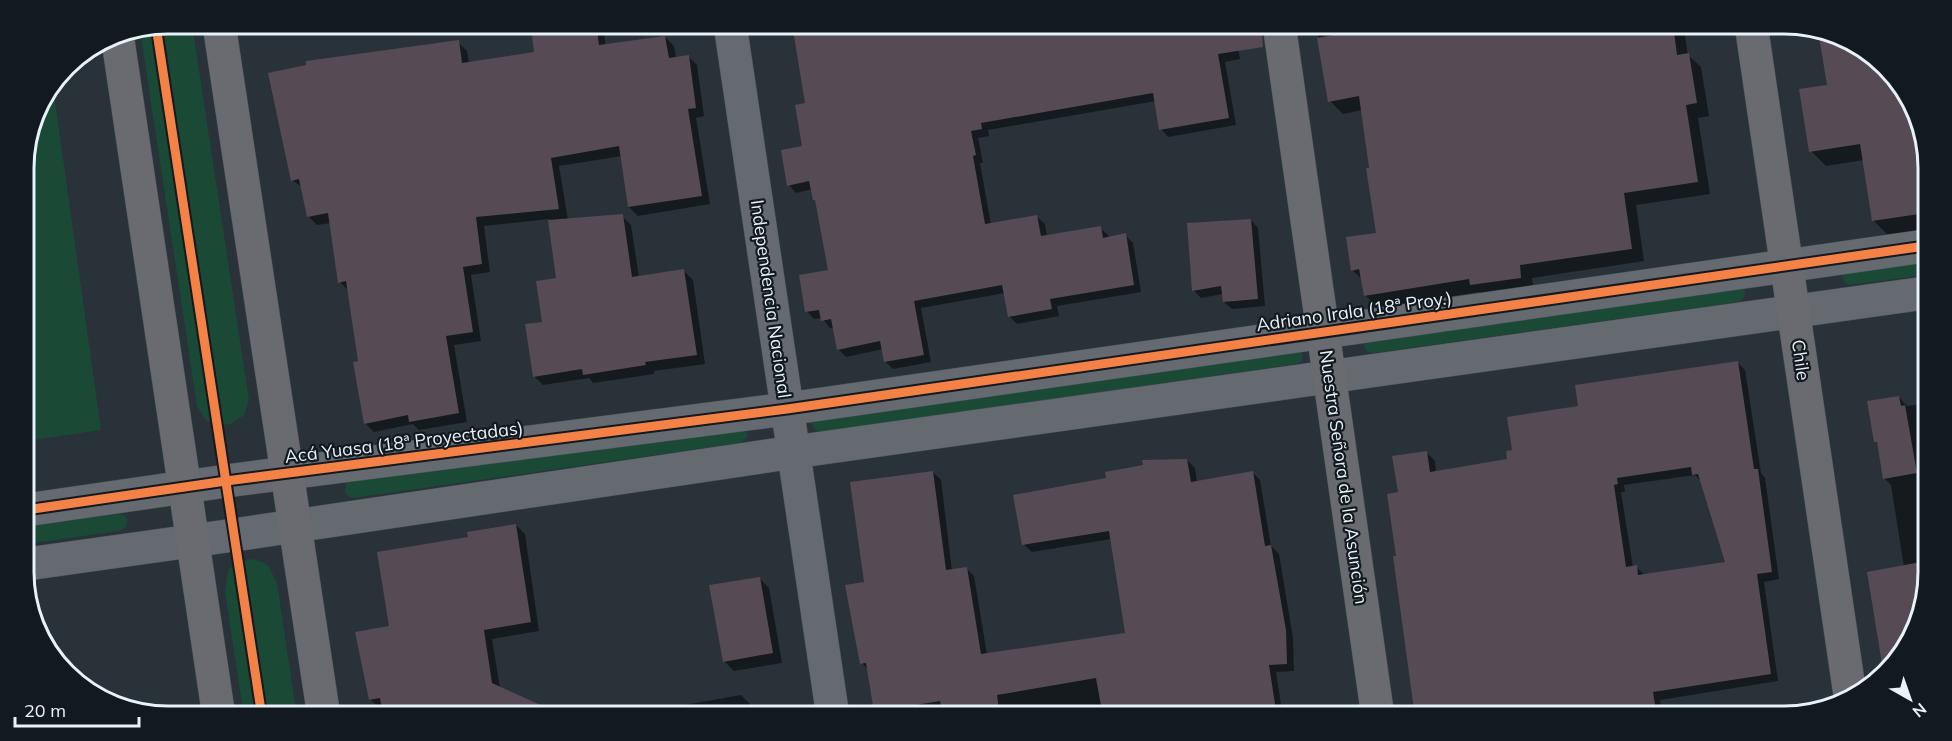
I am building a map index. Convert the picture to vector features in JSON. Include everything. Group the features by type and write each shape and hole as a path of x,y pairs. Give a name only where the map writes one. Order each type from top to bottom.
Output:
{"street":[{"name":"Nuestra Señora de la Asunción","path":"1280,34 1376,706"},
{"name":"Chile","path":"1752,34 1849,689"},
{"path":"221,35 322,706"},
{"name":"Independencia Nacional","path":"732,35 831,706"},
{"path":"119,44 217,706"},
{"name":"Adriano Irala (18ª Proy.)","path":"787,409 1918,247"},
{"path":"34,563 794,452 1918,294"},
{"name":"Acá Yuasa (18ª Proyectadas)","path":"34,509 286,473 787,409"}],"green space":[{"path":"194,35 249,400 244,415 231,424 216,426 205,419 197,406 141,37 143,37"},
{"path":"55,99 101,430 34,440 35,160 39,134"},
{"path":"1918,260 1918,276 1849,285 1845,283 1843,272"},
{"path":"1742,288 1745,295 1739,302 1374,353 1368,352 1364,346 1367,339"},
{"path":"1300,350 1302,359 1296,364 820,432 814,428 812,422"},
{"path":"743,428 747,437 740,443 353,498 345,492 346,483 351,481"},
{"path":"117,514 124,515 128,520 125,528 119,531 34,543 34,526"},
{"path":"254,559 268,565 277,583 295,706 242,706 225,591 228,570 239,562"}],"building":[{"path":"1262,34 1263,47 1218,54 1229,118 1159,130 1153,93 981,123 982,129 971,131 985,224 1037,215 1041,236 1101,226 1103,238 1126,233 1134,285 1050,299 1052,309 1008,317 1002,285 914,301 924,355 884,362 880,341 837,350 831,319 821,321 819,310 805,312 799,275 828,270 815,200 813,200 809,181 787,186 781,150 802,146 795,105 805,103 794,35"},
{"path":"1337,34 1674,34 1677,55 1689,53 1697,103 1686,105 1698,182 1624,193 1632,249 1520,265 1521,278 1470,285 1469,279 1364,296 1359,269 1351,271 1346,237 1376,233 1366,168 1369,168 1359,96 1328,102 1317,38"},
{"path":"532,35 598,35 599,45 665,36 669,58 689,55 696,108 688,109 702,196 628,207 619,146 551,158 559,209 476,217 482,264 463,267 473,332 446,336 459,413 409,422 408,415 364,424 353,362 358,361 346,281 338,283 328,213 307,217 299,179 291,181 268,73 306,65 306,61 459,40 462,63 534,52"},
{"path":"1820,40 1843,48 1858,57 1884,80 1895,94 1913,134 1918,169 1918,214 1872,221 1860,144 1809,152 1799,89 1827,85"},
{"path":"623,214 632,277 684,269 697,355 645,362 646,365 583,375 582,369 533,377 525,324 542,322 536,281 556,278 548,220"},
{"path":"1251,219 1258,299 1223,302 1221,286 1192,291 1187,223"},
{"path":"1738,361 1754,469 1758,469 1772,572 1757,574 1771,674 1653,692 1655,706 1413,706 1387,494 1398,492 1392,456 1427,451 1430,472 1507,459 1506,451 1512,450 1507,417 1578,406 1575,385","holes":["1691,467 1692,475 1698,474 1725,562 1638,575 1637,565 1626,567 1614,485 1618,484 1617,478"]},
{"path":"1899,396 1901,406 1905,405 1917,473 1883,479 1867,401"},
{"path":"1187,459 1191,482 1253,471 1265,546 1271,545 1286,630 1287,664 1269,665 1275,706 1101,706 1096,678 997,695 998,706 941,706 940,701 910,706 873,706 866,663 860,664 845,585 864,582 850,482 933,471 946,570 967,567 981,654 1125,633 1109,531 1022,545 1013,495 1106,478 1105,472 1143,465 1142,460"},
{"path":"516,524 531,622 484,630 492,683 543,706 381,706 380,698 369,700 355,632 389,626 377,552 468,537 467,532"},
{"path":"1918,563 1915,598 1904,632 1882,663 1867,572"},
{"path":"760,577 773,653 723,662 709,585"}],"cycle path":[{"path":"157,35 260,706"},
{"path":"34,509 226,481 787,409 1918,247"}]}
